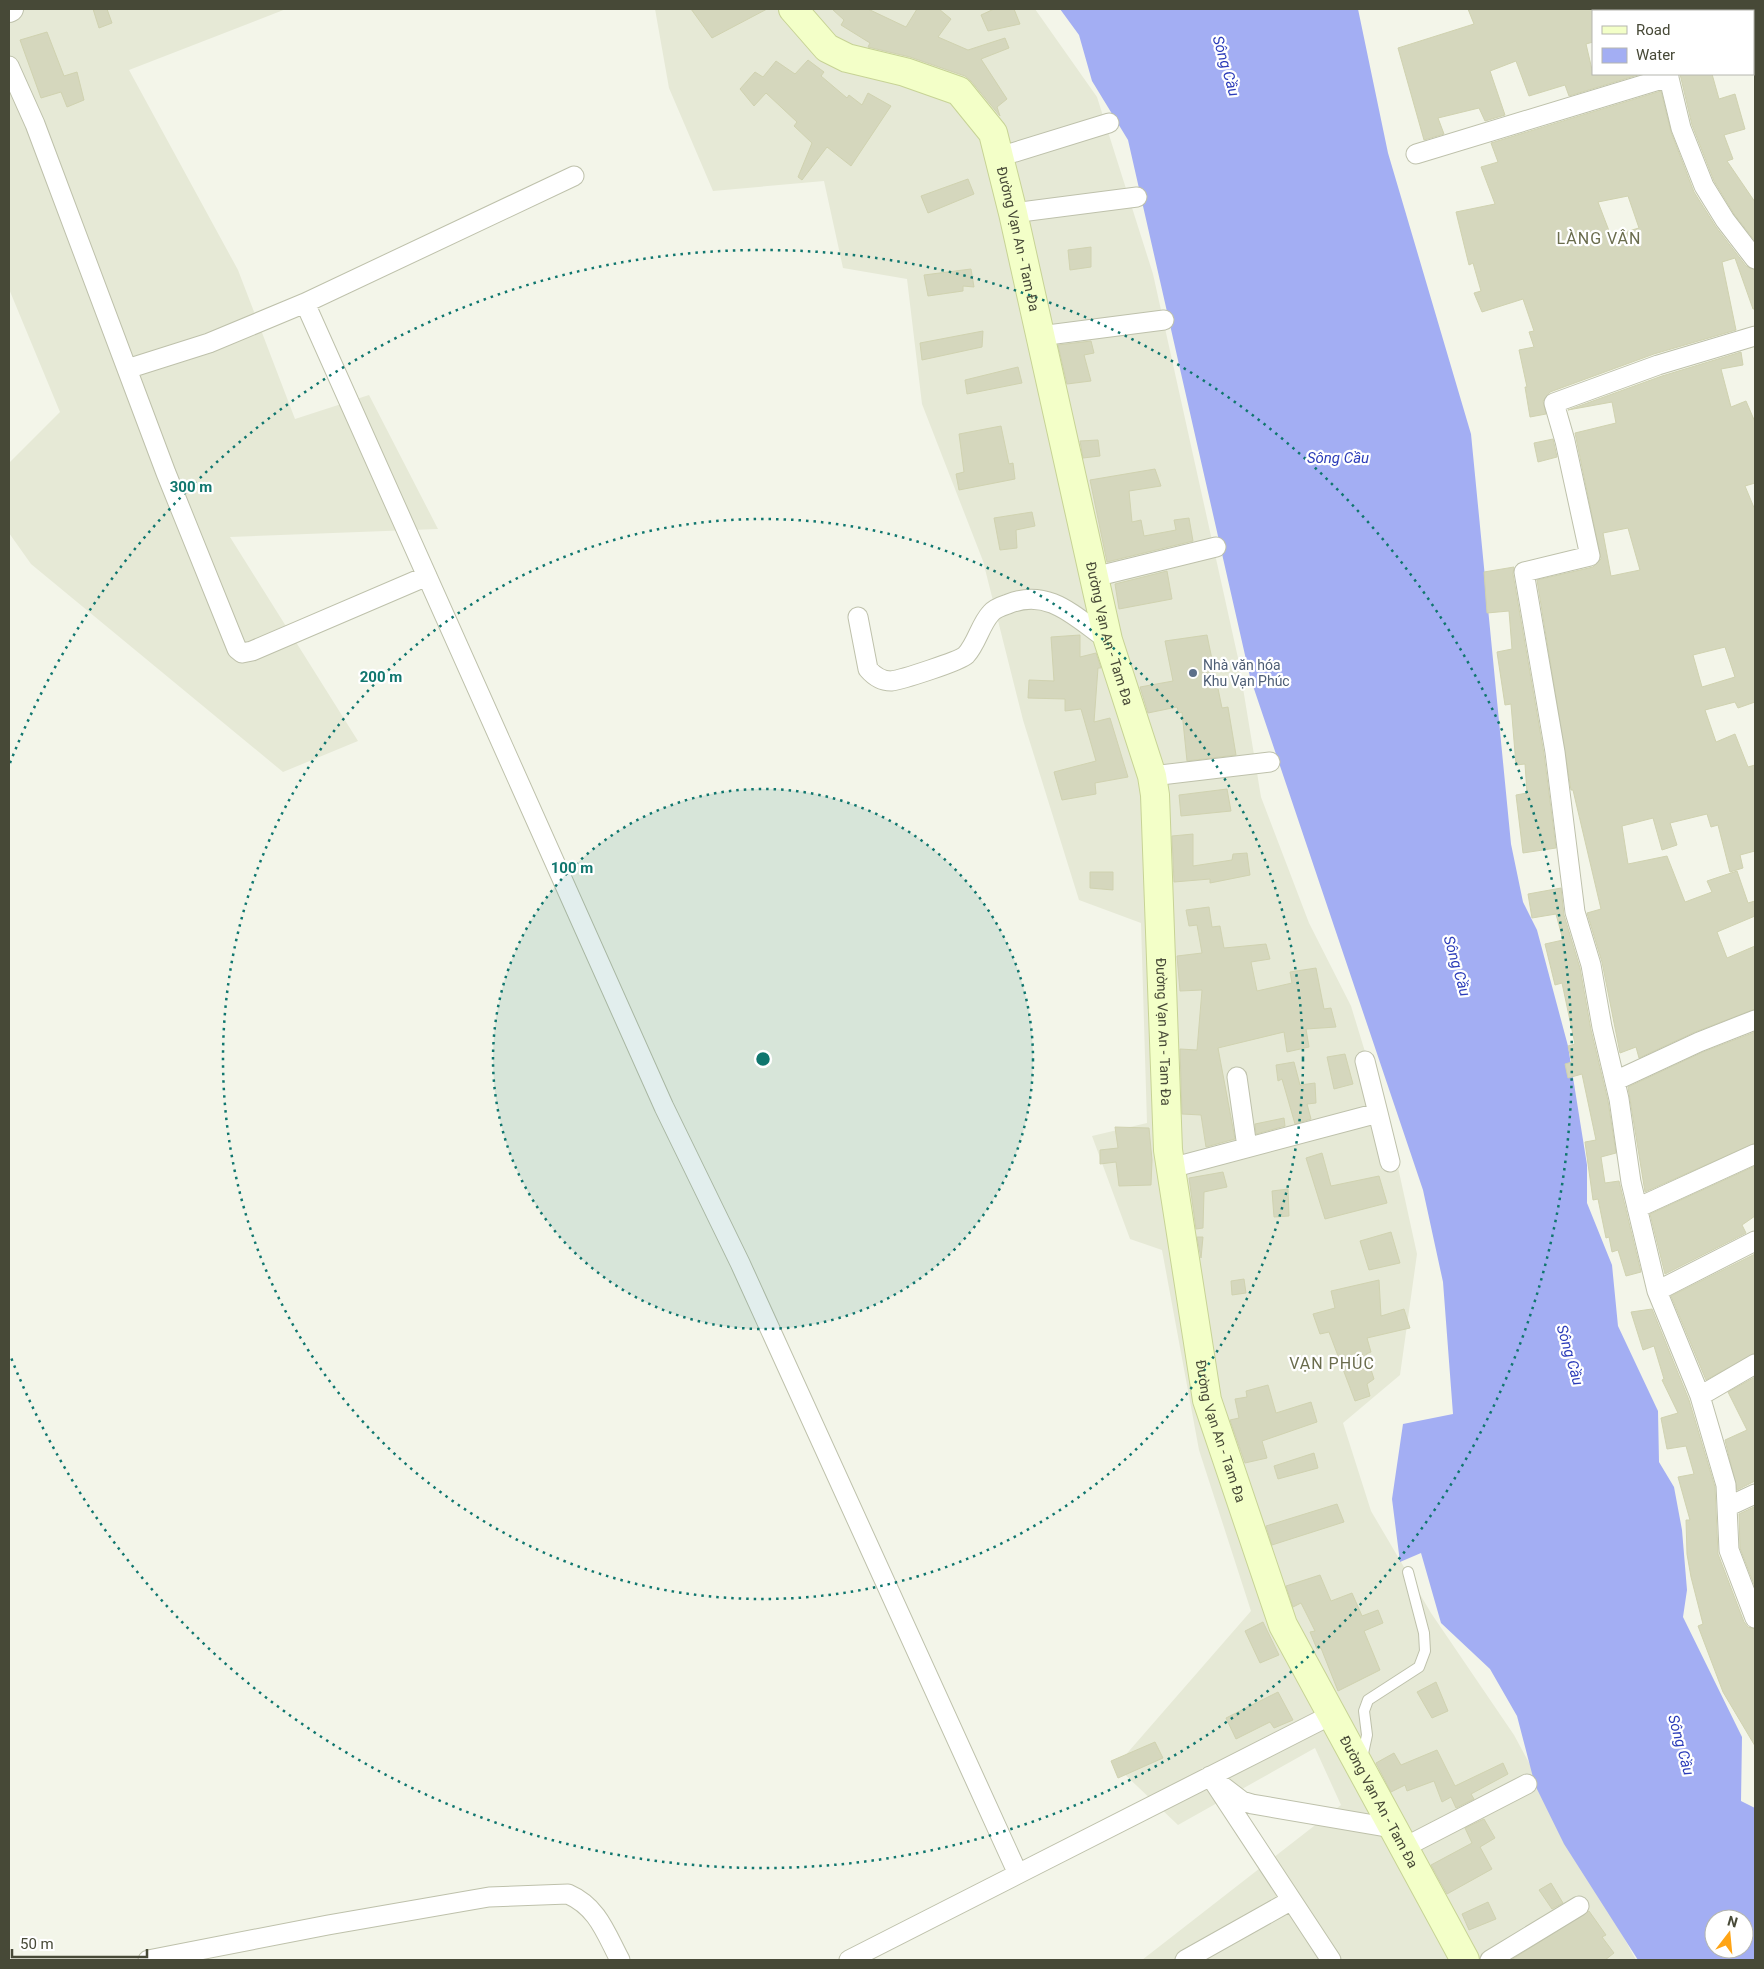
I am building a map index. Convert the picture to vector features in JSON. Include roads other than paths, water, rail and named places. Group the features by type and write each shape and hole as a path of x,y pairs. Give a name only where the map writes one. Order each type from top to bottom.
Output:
{"main road":[{"name":"Đường Vạn An - Tam Đa","path":"793,9 827,48 847,58 905,72 959,91 978,112 993,133 1013,213 1108,640 1152,776 1155,795 1168,1150 1207,1400 1283,1625 1464,1960"}],"street":[{"path":"9,66 35,124 127,370 237,649 242,653 252,651 427,576"},
{"path":"1416,154 1669,75 1681,128 1704,186 1725,220 1755,259"},
{"path":"999,157 1109,123"},
{"path":"127,370 209,343 305,303 574,176"},
{"path":"1013,213 1137,197"},
{"path":"305,303 664,1107 740,1263 1018,1874"},
{"path":"1040,336 1164,320"},
{"path":"1753,1605 1729,1550 1726,1485 1700,1396 1657,1291 1631,1182 1615,1081 1591,965 1575,912 1555,752 1524,572 1590,556 1565,441 1554,403 1658,365 1755,336"},
{"path":"1094,577 1216,547"},
{"path":"858,617 868,669 874,676 891,681 956,662 967,654 984,621 993,610 1014,601 1034,598 1054,602 1108,640"},
{"path":"1152,776 1270,762"},
{"path":"1615,1081 1699,1042 1755,1020"},
{"path":"1364,1061 1390,1162"},
{"path":"1237,1077 1248,1148"},
{"path":"1171,1168 1378,1113"},
{"path":"1637,1208 1741,1163 1755,1154"},
{"path":"1657,1291 1755,1241"},
{"path":"1700,1396 1755,1364"},
{"path":"1727,1506 1755,1494"},
{"path":"849,1960 1331,1715"},
{"path":"1210,1776 1242,1801 1350,1821 1398,1838 1528,1784"},
{"path":"1210,1776 1290,1901 1331,1960"},
{"path":"1350,1821 1367,1807 1365,1777"},
{"path":"148,1960 328,1925 488,1897 568,1894 579,1899 593,1910 620,1960"},
{"path":"1185,1960 1290,1901"},
{"path":"1490,1960 1579,1906"}],"lane":[{"path":"1365,1777 1367,1735 1364,1711 1368,1700 1419,1667 1425,1651 1424,1633 1408,1572"}],"water":[{"name":"Sông Cầu","path":"1060,9 1358,9 1388,153 1471,434 1511,844 1523,902 1537,930 1568,1046 1587,1165 1587,1203 1612,1265 1618,1326 1658,1411 1659,1462 1674,1487 1682,1530 1687,1590 1683,1617 1742,1737 1741,1801 1755,1808 1755,1960 1638,1960 1564,1844 1535,1785 1517,1716 1490,1669 1441,1623 1421,1553 1400,1562 1392,1499 1403,1424 1453,1414 1443,1282 1423,1190 1250,677 1128,140 1092,81 1079,35"}],"place":[{"name":"Nhà văn hóa Khu Vạn Phúc","path":"1193,673"}],"district":[{"name":"LÀNG VÂN","path":"1599,238"},
{"name":"VẠN PHÚC","path":"1332,1363"}]}
